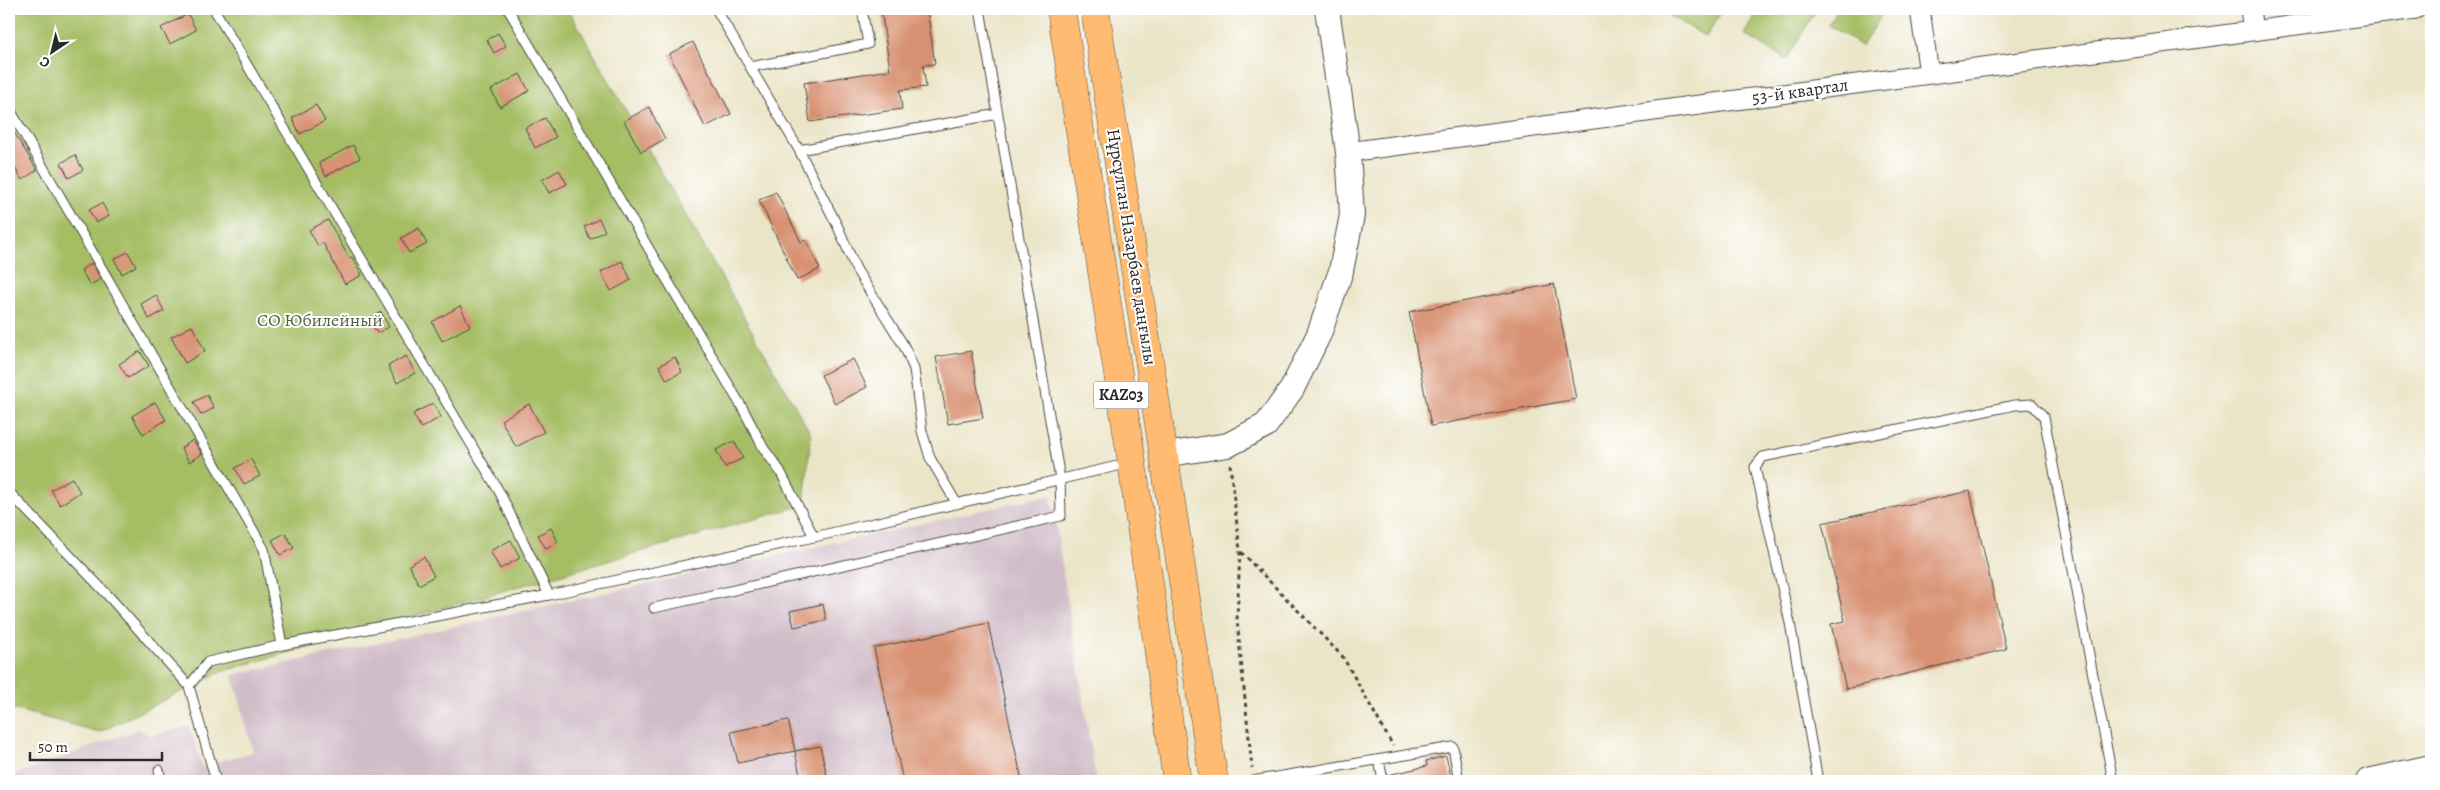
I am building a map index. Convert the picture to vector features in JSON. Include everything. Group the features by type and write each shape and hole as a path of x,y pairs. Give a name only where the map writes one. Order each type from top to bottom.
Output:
{"main road":[{"name":"Нұрсұлтан Назарбаев даңғылы","path":"1061,9 1132,463 1177,781"},
{"name":"Нұрсұлтан Назарбаев даңғылы","path":"1095,9 1214,781"},
{"path":"1132,463 1164,455"}],"street":[{"path":"1164,455 1228,446 1266,425 1292,389 1319,334 1341,271 1352,215 1348,152 1328,9"},
{"path":"1920,9 1929,74"},
{"path":"2250,9 2253,31"},
{"name":"53-й квартал","path":"1348,152 2416,9"},
{"path":"2368,781 2431,767"}],"lane":[{"path":"214,9 500,493 549,595"},
{"path":"508,9 743,408 764,449 780,471 814,537"},
{"path":"716,9 799,150 838,226 856,269 904,346 914,369 922,431 930,458 957,504"},
{"path":"750,67 868,44 862,9"},
{"path":"654,608 1062,516 1060,479 980,9"},
{"path":"9,108 264,549 282,645"},
{"path":"799,150 998,114"},
{"path":"1818,781 1790,623 1755,467 1763,456 2016,405 2032,404 2044,417 2114,781"},
{"path":"189,686 208,662 282,645 549,595 814,537 1132,463"},
{"path":"9,492 104,591 189,686 216,781"},
{"path":"1253,781 1453,747 1459,781"},
{"path":"1379,760 1383,781"},
{"path":"159,770 162,781"}],"path":[{"path":"1228,446 1240,551 1238,620 1253,781"},
{"path":"1240,551 1344,657 1399,756"}],"shaded area":[{"path":"1051,495 1096,781 9,781 9,777 139,729 150,736 189,726 202,766 253,752 233,675"}],"green space":[{"name":"СО Юбилейный","path":"9,9 568,9 811,434 804,505 223,671 100,732 9,708"},
{"path":"1658,9 1723,9 1706,37"},
{"path":"1759,9 1817,9 1786,60 1744,34"},
{"path":"1837,9 1886,9 1862,46 1828,25"}],"building":[{"path":"881,9 927,9 935,64 923,65 926,87 900,90 902,109 810,122 804,83 890,70"},
{"path":"188,14 196,30 170,44 161,28"},
{"path":"498,33 506,46 494,53 487,40"},
{"path":"693,42 731,114 705,127 669,54"},
{"path":"520,74 529,91 500,107 491,90"},
{"path":"316,105 325,121 300,134 292,118"},
{"path":"649,107 665,139 641,152 624,121"},
{"path":"545,118 556,137 535,148 525,128"},
{"path":"9,124 37,170 22,180 12,163 9,163"},
{"path":"353,145 360,158 326,176 319,163"},
{"path":"75,155 83,170 69,178 61,163"},
{"path":"559,170 567,184 549,193 542,180"},
{"path":"776,192 801,242 806,240 820,269 797,280 759,200"},
{"path":"102,203 109,216 96,223 89,210"},
{"path":"599,219 605,231 590,239 584,227"},
{"path":"328,220 349,258 352,257 362,275 345,284 323,243 318,246 309,230"},
{"path":"419,228 427,244 409,253 401,238"},
{"path":"128,252 136,266 122,274 114,259"},
{"path":"622,261 631,280 611,291 601,272"},
{"path":"92,263 101,279 90,285 81,270"},
{"path":"1554,284 1576,399 1431,426 1409,312"},
{"path":"156,295 164,311 149,319 141,304"},
{"path":"460,306 470,326 442,341 432,322"},
{"path":"381,312 389,327 377,333 369,319"},
{"path":"192,326 205,351 185,363 171,337"},
{"path":"140,351 149,366 128,378 119,364"},
{"path":"971,351 983,418 948,424 936,357"},
{"path":"406,356 415,373 397,383 388,366"},
{"path":"675,357 682,372 667,380 659,366"},
{"path":"853,359 867,387 835,404 821,375"},
{"path":"207,395 214,408 201,415 194,402"},
{"path":"155,402 166,420 143,434 132,416"},
{"path":"433,403 441,417 421,428 413,414"},
{"path":"529,404 544,432 516,447 501,420"},
{"path":"193,440 202,454 189,462 181,448"},
{"path":"734,441 743,458 725,467 716,450"},
{"path":"251,459 260,476 244,484 235,468"},
{"path":"72,478 80,492 60,505 51,490"},
{"path":"1970,491 2006,649 1846,689 1831,624 1845,621 1822,523"},
{"path":"551,528 558,542 546,549 538,535"},
{"path":"285,533 294,548 280,555 272,540"},
{"path":"511,540 520,558 500,569 490,551"},
{"path":"424,557 434,576 419,585 409,565"},
{"path":"823,604 826,620 794,627 790,611"},
{"path":"988,623 1022,781 903,781 874,648"},
{"path":"788,720 795,751 738,763 731,732"},
{"path":"820,746 827,776 807,780 806,774 800,775 795,751"},
{"path":"1446,756 1452,781 1389,781 1388,775 1427,766 1426,761"}]}
